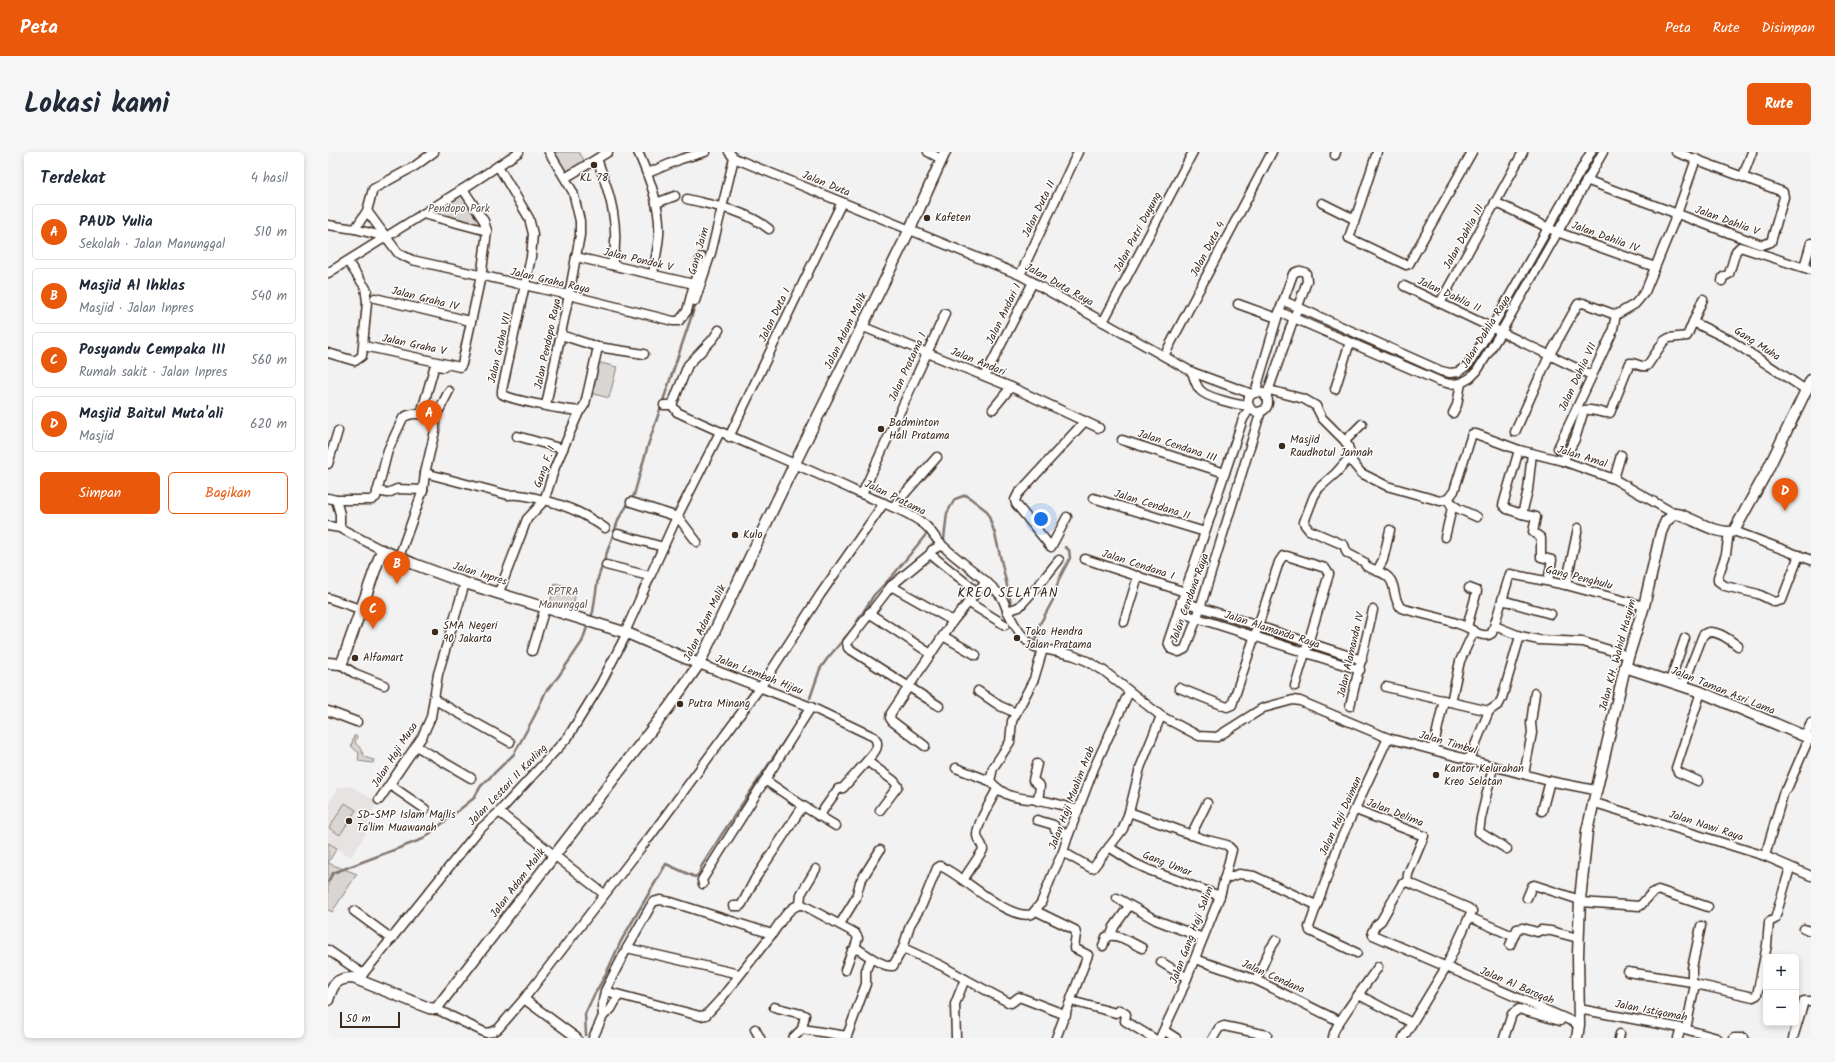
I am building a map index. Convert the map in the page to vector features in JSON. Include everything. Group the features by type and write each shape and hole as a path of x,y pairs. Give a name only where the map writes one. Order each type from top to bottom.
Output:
{"street":[{"path":"355,229 367,211 373,189 415,166 434,152"},
{"path":"328,273 386,238 519,152"},
{"name":"Jalan Pendopo Raya","path":"546,405 580,235 580,221 576,201 565,178 549,152"},
{"path":"565,178 608,152"},
{"path":"638,152 648,173 656,203 659,234 653,274"},
{"path":"648,173 681,159 705,152"},
{"path":"928,152 943,156"},
{"name":"Jalan Duta II","path":"1020,275 1078,152"},
{"name":"Jalan Putri Duyung","path":"1103,322 1193,152"},
{"name":"Jalan Duta 4","path":"1166,357 1272,152"},
{"path":"1377,152 1349,235 1350,239 1403,265 1409,264 1472,152"},
{"name":"Jalan Dahlia III","path":"1440,303 1523,152"},
{"name":"Jalan Dahlia Raya","path":"1284,301 1450,373 1463,370 1469,364 1492,327 1591,152"},
{"name":"Jalan Dahlia Raya","path":"1238,304 1279,315 1293,317 1439,381 1450,384 1461,383 1470,378 1477,371 1501,332 1556,232 1603,152"},
{"path":"1676,152 1743,176 1752,152"},
{"name":"Jalan Duta","path":"731,155 910,229"},
{"name":"Gang Jaim","path":"695,300 711,253 722,207 731,155"},
{"name":"Jalan Adam Malik","path":"436,1010 669,707 699,664 861,326 910,229 943,156"},
{"path":"597,159 611,201 614,218 616,238 612,265"},
{"path":"1515,432 1549,356 1578,304 1583,303 1616,315 1639,300 1645,292 1677,214 1696,159"},
{"path":"498,166 529,218 533,234 532,257 525,286"},
{"name":"Jalan Dahlia V","path":"1677,214 1756,244 1768,244 1770,242 1784,197 1783,192 1743,176"},
{"path":"1586,180 1677,214"},
{"path":"421,414 434,367 456,368 463,363 480,276 487,231 484,221 463,189"},
{"path":"656,203 676,196"},
{"path":"687,199 722,207 752,217 769,229"},
{"name":"Jalan Duta I","path":"729,437 842,202"},
{"name":"Jalan Dahlia III","path":"1495,202 1548,227"},
{"path":"1322,203 1354,219"},
{"name":"Jalan Graha Raya","path":"367,211 398,253 404,257 674,321 679,321 687,311 694,284"},
{"path":"423,214 487,231"},
{"path":"328,225 355,229 386,238"},
{"name":"Jalan Dahlia IV","path":"1548,227 1556,232 1655,268"},
{"name":"Jalan Duta Raya","path":"910,229 1020,275 1192,372 1254,393"},
{"path":"1722,281 1723,277 1729,274 1736,251 1740,247 1807,268 1811,243"},
{"name":"Jalan Pondok V","path":"576,257 694,284"},
{"path":"694,284 701,257"},
{"path":"328,353 355,361 360,359 364,346 371,300 365,287 348,262"},
{"path":"1192,372 1197,387 1205,394 1240,406 1249,407 1254,411 1261,411 1266,408 1268,404 1267,393 1308,277 1306,273 1301,270 1296,271 1293,274 1254,393 1248,399 1249,407"},
{"name":"Jalan Andari I","path":"985,376 1033,282"},
{"name":"Jalan Graha VII","path":"525,286 502,393 504,396 546,405"},
{"name":"Jalan Dahlia II","path":"1404,286 1591,375"},
{"path":"1563,461 1575,439 1584,410 1591,409 1604,414 1610,413 1630,363 1634,363 1641,367 1647,366 1664,341 1669,338 1687,336 1703,299"},
{"name":"Jalan Graha IV","path":"371,300 470,321"},
{"name":"Jalan Pratama 1","path":"862,494 926,352 945,314"},
{"name":"Jalan Dahlia VII","path":"1558,448 1612,333 1616,315"},
{"name":"Gang Muha","path":"1693,322 1730,340 1809,385"},
{"name":"Jalan Andari","path":"861,326 1011,387 1099,428"},
{"name":"Jalan Pratama","path":"719,330 713,339 688,365 678,392 668,405 677,412 729,437 795,463 893,507 926,526 942,545 986,581 1002,597 1007,611 1021,635 1030,644 1043,649 1072,655 1104,671 1161,716"},
{"path":"561,335 598,346 644,354"},
{"path":"1335,389 1350,342"},
{"name":"Jalan Graha V","path":"364,346 458,366"},
{"name":"Gang F. I","path":"499,592 527,519 544,501 578,412 584,408 598,346"},
{"path":"1453,413 1457,405 1461,383"},
{"path":"1800,554 1782,600 1775,602 1770,601 1758,594 1725,586 1718,581 1731,532 1766,471 1809,385"},
{"path":"993,409 1011,387"},
{"path":"399,558 423,490 425,473 435,432 435,418 449,391"},
{"path":"1254,393 1267,393 1310,401 1316,406 1322,418 1345,441 1353,463 1361,473 1387,486 1440,501 1448,499"},
{"path":"546,405 578,412"},
{"name":"Jalan Cendana Raya","path":"1249,407 1243,419 1168,642 1171,649 1179,652 1185,649 1197,618 1261,411"},
{"path":"340,528 340,514 332,499 371,500 376,497 388,450 404,418 407,416 421,414 435,418"},
{"path":"1067,517 1052,547 1016,504 1015,500 1018,494 1085,421"},
{"path":"1345,441 1362,424"},
{"path":"328,464 338,431"},
{"name":"Jalan Lestari II Kavling","path":"362,977 478,831 499,812 568,737 600,685 626,632 649,576 706,456 720,432"},
{"name":"Jalan Amal","path":"1448,499 1454,491 1472,434 1476,434 1519,450 1563,461 1614,479 1675,514"},
{"path":"518,436 563,449"},
{"name":"Jalan Cendana III","path":"1122,440 1225,473"},
{"path":"1519,450 1503,502 1504,507 1507,510 1536,517 1533,532 1542,538 1541,557 1552,560 1548,581"},
{"path":"1522,514 1528,490 1532,453"},
{"path":"1614,479 1621,455"},
{"path":"1351,456 1336,473 1318,488 1304,522 1309,530 1344,545 1347,553 1364,562 1366,566 1383,573 1391,580 1394,586 1397,603 1401,608 1471,629 1488,636 1492,634 1502,600 1551,614"},
{"path":"893,507 938,457"},
{"path":"425,473 508,495 516,493 577,511 605,528"},
{"path":"377,491 388,493 397,489 423,490"},
{"name":"Jalan Cendana II","path":"1093,498 1205,532"},
{"path":"1448,499 1456,508 1477,517"},
{"path":"1445,537 1452,508 1448,499"},
{"path":"631,502 678,517 697,542"},
{"path":"328,950 362,977 486,1033 498,1029 524,999 604,894 648,840 761,687 820,595 884,504"},
{"path":"1675,514 1719,531 1731,532 1800,554 1811,560"},
{"name":"Jalan KH. Wahid Hasyim","path":"1577,1038 1579,1026 1578,938 1580,901 1583,859 1592,802 1626,667 1644,606 1661,532 1666,521 1675,514"},
{"path":"328,526 340,528 382,550 340,664"},
{"path":"1566,585 1578,528"},
{"path":"1377,571 1383,560 1390,530"},
{"path":"618,534 663,547"},
{"path":"939,706 848,648 847,643 850,637 891,586 930,554 932,550 942,545"},
{"name":"Jalan Inpres","path":"382,550 465,583 499,592 545,608 626,632 699,664"},
{"path":"930,554 976,591"},
{"path":"1179,688 1227,707 1232,705 1279,562 1283,556 1325,568 1328,571 1329,577 1306,653 1294,686"},
{"name":"Jalan Cendana I","path":"1085,559 1185,592"},
{"path":"1007,611 1019,607 1059,560"},
{"path":"606,565 649,576"},
{"name":"Gang Penghulu","path":"1502,600 1510,574 1566,585 1644,606"},
{"path":"1124,622 1138,576"},
{"path":"925,746 890,718 891,713 910,687 953,621 976,591 986,581"},
{"name":"Jalan Haji Musa","path":"379,800 422,737 431,717 435,700 438,674 465,583"},
{"path":"891,586 953,621"},
{"path":"1433,749 1471,629 1477,592 1469,588"},
{"path":"328,598 360,609"},
{"path":"968,602 1005,625"},
{"name":"Jalan Alamanda Raya","path":"1181,602 1362,660"},
{"path":"532,651 545,608"},
{"name":"Jalan Alamanda IV","path":"1350,706 1374,610"},
{"name":"Jalan Alamanda Raya","path":"1178,612 1360,670"},
{"path":"869,613 931,654"},
{"path":"1495,626 1520,636 1539,640 1583,642 1629,656"},
{"path":"1683,686 1703,635 1707,632 1712,632 1728,638 1738,646"},
{"path":"943,636 976,655"},
{"path":"1469,760 1489,711 1499,704 1502,698 1520,636"},
{"path":"1670,681 1685,638"},
{"path":"990,782 993,768 1010,742 1010,729 1016,713 1038,669 1043,649"},
{"path":"328,663 340,664 354,673 384,685"},
{"name":"Jalan Lembah Hijau","path":"699,664 811,707 874,737 878,741 878,745 867,762"},
{"name":"Jalan Taman Asri Lama","path":"1626,667 1701,692 1808,738"},
{"path":"1386,686 1489,711"},
{"path":"978,691 1000,706 1016,713"},
{"name":"Jalan Haji Mualim Arab","path":"1036,911 1064,852 1068,834 1094,768 1129,692"},
{"path":"1698,781 1678,772 1676,768 1701,692"},
{"path":"1524,774 1532,733 1531,723 1535,693"},
{"path":"435,700 510,742"},
{"name":"Jalan Timbul","path":"1161,716 1199,736 1217,738 1263,708 1293,700 1300,701 1388,738 1433,749 1493,767 1595,790"},
{"path":"703,884 702,880 811,707"},
{"path":"328,711 357,722"},
{"path":"1064,852 1091,868 1123,829 1129,812 1140,768 1161,716"},
{"path":"1765,856 1784,791 1787,788 1808,738 1811,723"},
{"name":"Jalan Haji Daiman","path":"1357,953 1309,930 1309,925 1340,841 1356,810 1388,738"},
{"path":"416,746 471,778"},
{"path":"819,816 838,789 843,788 867,762 894,781 898,786 880,810"},
{"path":"1037,764 1033,780 1040,786 1038,800"},
{"path":"1493,767 1480,818 1480,832 1507,849"},
{"path":"956,768 990,782 996,789 1008,795 1027,800 1038,800 1078,810"},
{"path":"765,780 836,826"},
{"path":"1542,811 1550,781"},
{"path":"390,785 425,809"},
{"path":"963,880 983,850 983,846 977,837 978,829 996,789"},
{"name":"Jalan Nawi Raya","path":"1592,802 1765,856 1811,876"},
{"path":"1192,835 1207,803"},
{"path":"733,906 740,906 742,904 755,879 803,806"},
{"name":"Jalan Delima","path":"1356,810 1423,834 1424,838 1408,874 1407,882"},
{"path":"499,812 555,854 604,894"},
{"name":"Jalan Gang Haji Salim","path":"1129,812 1192,835 1231,847 1232,850 1220,896 1163,1035"},
{"path":"1037,820 1054,825 1055,830 1068,834"},
{"name":"Gang Umar","path":"1109,847 1148,870 1220,896"},
{"path":"840,924 856,898 860,882 880,850"},
{"path":"800,905 840,924 857,935 855,946 858,949 870,958 892,967 895,965 910,925 922,905 937,868 942,866 1005,909 1030,915 1036,911 1075,930 1076,934 1074,948 1088,955 1056,1038"},
{"path":"1628,972 1694,983 1753,996 1757,995 1767,945 1769,922 1775,919 1790,868"},
{"path":"605,991 700,1016 706,1015 720,1000 786,916 800,905 801,894 816,869"},
{"path":"1224,879 1239,874 1254,876 1316,905"},
{"path":"1403,1038 1446,967 1472,911 1407,882"},
{"name":"Jalan Al Baroqah","path":"1407,882 1402,884 1381,921 1376,925 1372,932 1373,935 1579,1026"},
{"path":"1527,898 1532,886 1534,886 1580,901 1640,906 1651,894 1658,890 1708,907"},
{"path":"1117,898 1156,920 1203,938"},
{"path":"603,1016 602,1007 605,991 653,902 660,900 671,902 772,934"},
{"path":"1103,946 1106,937 1111,935 1114,927 1129,906"},
{"path":"354,910 392,939"},
{"path":"1469,917 1513,936"},
{"path":"1678,1038 1684,1029 1694,983 1692,968 1701,926"},
{"path":"1510,945 1517,929 1523,928 1537,932 1541,930 1551,931 1578,938"},
{"path":"1111,935 1142,948"},
{"path":"1256,980 1270,949 1276,940"},
{"path":"627,948 739,974"},
{"path":"902,948 942,966 1008,1002 1012,1003 1019,997 1066,1015"},
{"path":"845,970 852,951 858,949"},
{"path":"802,1029 838,1035 848,1035 866,984 866,970 870,958"},
{"name":"Jalan Cendana","path":"1195,959 1256,980 1339,1021"},
{"path":"1161,962 1187,978"},
{"path":"1333,1038 1333,1033 1339,1021 1378,967"},
{"path":"328,1000 334,985 338,981 343,978 362,977"},
{"path":"956,1038 955,1004 965,979"},
{"path":"593,1038 603,1016 610,1009 618,995"},
{"path":"1359,995 1412,1023"},
{"path":"524,999 577,1038"},
{"path":"1793,1038 1804,1001 1811,1001"},
{"path":"1071,1002 1116,1013 1120,1010 1126,1014 1125,1021 1154,1038"},
{"path":"774,1007 804,1015 802,1029 793,1038"},
{"path":"1504,1038 1512,1014 1519,1009 1579,1026"},
{"name":"Jalan Istiqomah","path":"1579,1009 1684,1029 1717,1038"},
{"path":"1213,1038 1219,1028 1224,1026 1267,1035"},
{"path":"755,1029 760,1038"},
{"path":"1163,1035 1176,1038"}],"shaded area":[{"name":"SD-SMP Islam Majlis Ta'lim Muawanah","path":"350,786 378,802 367,819 373,823 351,857 328,843 328,804 338,788"}],"green space":[{"path":"552,152 579,152 585,162 565,173"},
{"name":"Pendopo Park","path":"463,192 485,228 428,214"},
{"path":"597,362 617,367 609,398 590,393"},
{"name":"RPTRA Manunggal","path":"555,583 577,589 571,613 549,607"},
{"path":"354,736 357,736 355,743 366,757 374,760 373,763 358,761 359,753 351,746"},
{"path":"345,803 356,810 340,835 329,828"},
{"path":"328,843 337,848 328,863"},
{"path":"328,863 357,874 332,912 328,910"}],"waterway":[{"path":"590,620 593,612 598,578 619,518 634,495 648,445 696,303"},
{"path":"944,539 947,513 955,499 966,495 987,511 995,534 1011,603"},
{"path":"810,698 820,669 827,659 853,628 874,595 894,574 928,532 929,533"},
{"path":"1027,637 1038,641 1035,633 1053,600 1059,579 1070,558 1069,550 1065,547"},
{"path":"328,882 333,873 423,839 474,798 481,786 514,754 546,691 558,677 582,642 588,624"},
{"path":"586,1035 585,1014 621,941 666,864 695,877 699,874 701,867 722,834 797,722 804,707"}],"place":[{"name":"KL 78","path":"594,165"},
{"name":"Kafeten","path":"927,218"},
{"name":"Badminton Hall Pratama","path":"881,429"},
{"name":"PAUD Yulia","path":"429,433"},
{"name":"Masjid Raudhotul Jannah","path":"1282,446"},
{"name":"Masjid Baitul Muta'ali","path":"1785,511"},
{"name":"Kulo","path":"735,535"},
{"name":"Masjid Al Ihklas","path":"397,584"},
{"name":"Posyandu Cempaka III","path":"373,629"},
{"name":"SMA Negeri 90 Jakarta","path":"435,632"},
{"name":"Toko Hendra Jalan Pratama","path":"1017,638"},
{"name":"Alfamart","path":"355,658"},
{"name":"Putra Minang","path":"680,704"},
{"name":"Kantor Kelurahan Kreo Selatan","path":"1436,775"},
{"name":"SD-SMP Islam Majlis Ta'lim Muawanah","path":"349,821"}],"district":[{"name":"KREO SELATAN","path":"1008,593"}]}
